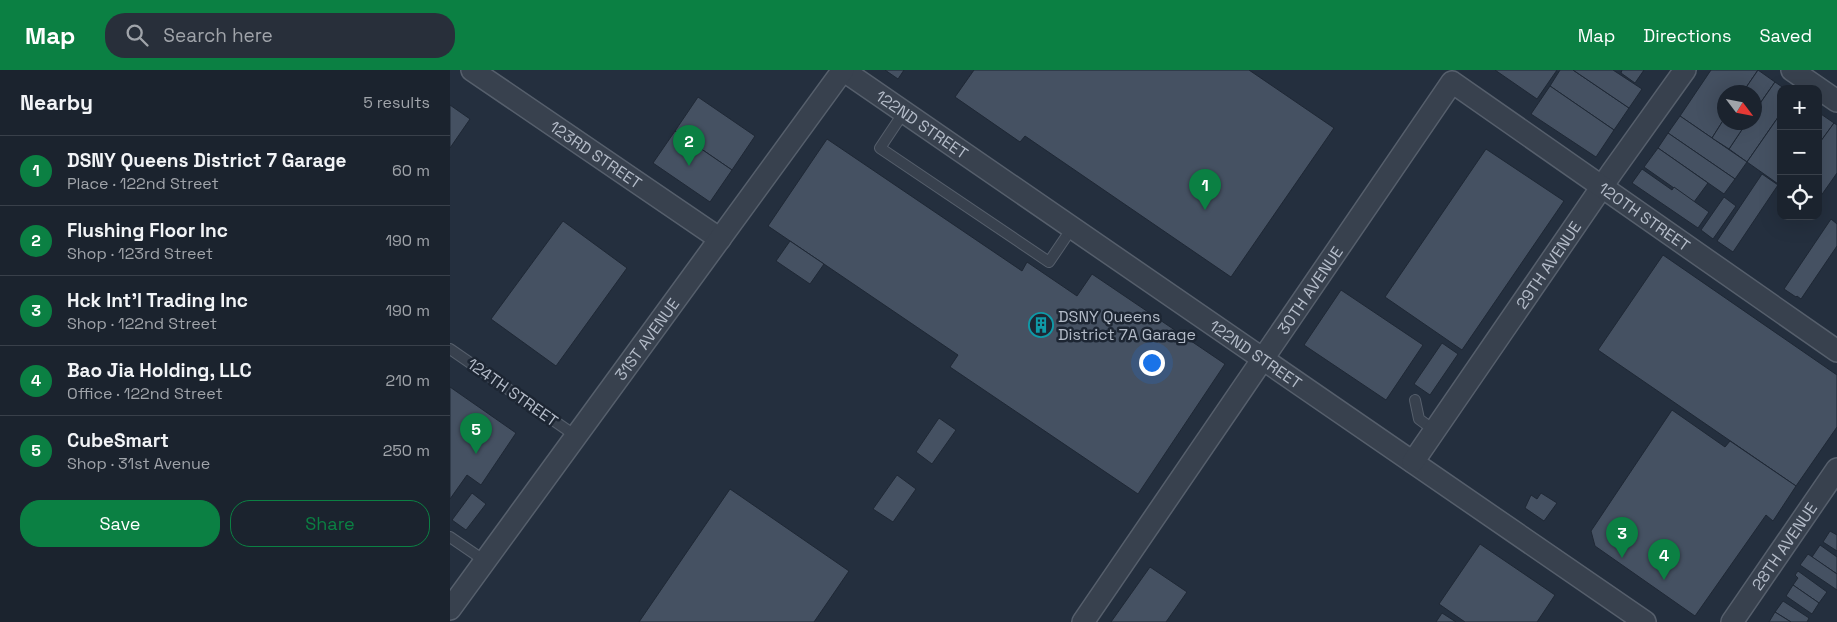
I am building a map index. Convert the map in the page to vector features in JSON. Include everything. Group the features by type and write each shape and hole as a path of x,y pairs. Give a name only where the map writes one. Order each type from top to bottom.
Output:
{"street":[{"name":"123RD STREET","path":"472,70 720,238"},
{"name":"31ST AVENUE","path":"450,608 843,70"},
{"name":"122ND STREET","path":"843,70 1645,622"},
{"name":"29TH AVENUE","path":"1413,462 1685,70"},
{"path":"1792,70 1837,101"},
{"name":"120TH STREET","path":"1452,82 1837,351"},
{"name":"30TH AVENUE","path":"1083,622 1452,82"},
{"name":"28TH AVENUE","path":"1732,622 1837,470"}],"lane":[{"path":"904,112 880,148 1049,262 1072,228"},
{"name":"124TH STREET","path":"450,349 576,436"},
{"path":"1415,400 1419,420 1435,431"},
{"path":"450,537 485,561"}],"building":[{"path":"885,70 904,70 898,79"},
{"path":"974,70 1249,70 1334,128 1231,277 1025,136 1020,142 955,97"},
{"path":"1495,70 1557,70 1537,99"},
{"path":"1560,70 1573,70 1629,108 1614,130 1550,86"},
{"path":"1573,70 1613,70 1642,89 1629,108"},
{"path":"1622,70 1644,70 1635,83 1621,73"},
{"path":"1711,70 1758,70 1748,85 1717,85 1717,130 1712,138 1680,116"},
{"path":"1758,70 1775,82 1762,101 1762,85 1748,85"},
{"path":"1775,82 1779,85 1777,85 1777,119 1747,162 1729,149 1742,130 1762,130 1762,101"},
{"path":"1550,86 1614,130 1596,157 1531,114"},
{"path":"698,97 755,136 732,170 675,131"},
{"path":"450,105 470,119 450,148"},
{"path":"1822,115 1834,123 1822,140"},
{"path":"1680,116 1747,162 1735,179 1668,133"},
{"path":"1777,119 1777,183 1747,162"},
{"path":"1834,123 1837,125 1837,173 1822,194 1822,175 1822,140"},
{"path":"1717,130 1742,130 1729,149 1712,138"},
{"path":"675,131 732,170 710,202 653,163"},
{"path":"1668,133 1735,179 1724,194 1658,148"},
{"name":"DSNY Queens District 7A Garage","path":"827,139 1022,271 1027,262 1077,296 1092,274 1225,364 1138,494 950,367 958,355 768,226"},
{"path":"1658,148 1708,183 1694,202 1644,167"},
{"path":"1486,149 1564,201 1462,350 1385,297"},
{"path":"1642,169 1672,190 1674,187 1709,212 1698,228 1632,183"},
{"path":"1762,174 1777,184 1733,252 1717,241"},
{"path":"1724,197 1736,206 1713,239 1701,230"},
{"path":"1831,219 1837,224 1837,246 1801,299 1796,297 1784,289"},
{"path":"563,221 627,268 556,366 491,319"},
{"path":"790,241 824,264 810,284 776,261"},
{"path":"1663,255 1837,375 1837,427 1796,486 1598,350"},
{"path":"1341,290 1423,345 1386,400 1304,345"},
{"path":"1442,343 1458,354 1430,395 1414,384"},
{"path":"450,387 516,433 481,485 467,475 450,499"},
{"path":"1672,410 1725,447 1730,441 1796,486 1773,521 1766,515 1695,616 1595,546 1591,531"},
{"path":"939,418 956,430 932,464 916,452"},
{"path":"897,475 916,489 893,522 873,509"},
{"path":"730,489 849,571 814,622 639,622"},
{"path":"472,493 486,504 466,530 452,520"},
{"path":"1541,493 1557,503 1544,521 1525,508 1531,495 1537,499"},
{"path":"1830,531 1837,535 1837,551 1823,542"},
{"path":"1480,544 1555,595 1537,622 1465,622 1439,604"},
{"path":"1820,545 1837,557 1837,574 1812,557"},
{"path":"1808,554 1837,574 1837,590 1800,565"},
{"path":"1150,567 1187,592 1166,622 1111,622"},
{"path":"1798,571 1827,592 1819,603 1793,585 1798,578 1795,575"},
{"path":"1793,585 1819,603 1812,614 1786,596"},
{"path":"1783,601 1809,618 1807,622 1791,622 1775,612"},
{"path":"1775,612 1791,622 1769,622"},
{"path":"1442,613 1456,622 1436,622"}],"place":[{"name":"Flushing Floor Inc","path":"689,166"},
{"name":"DSNY Queens District 7 Garage","path":"1205,210"},
{"name":"DSNY Queens District 7A Garage","path":"1041,325"},
{"name":"CubeSmart","path":"476,454"},
{"name":"Hck Int'l Trading Inc","path":"1622,558"},
{"name":"Bao Jia Holding, LLC","path":"1664,580"}]}
